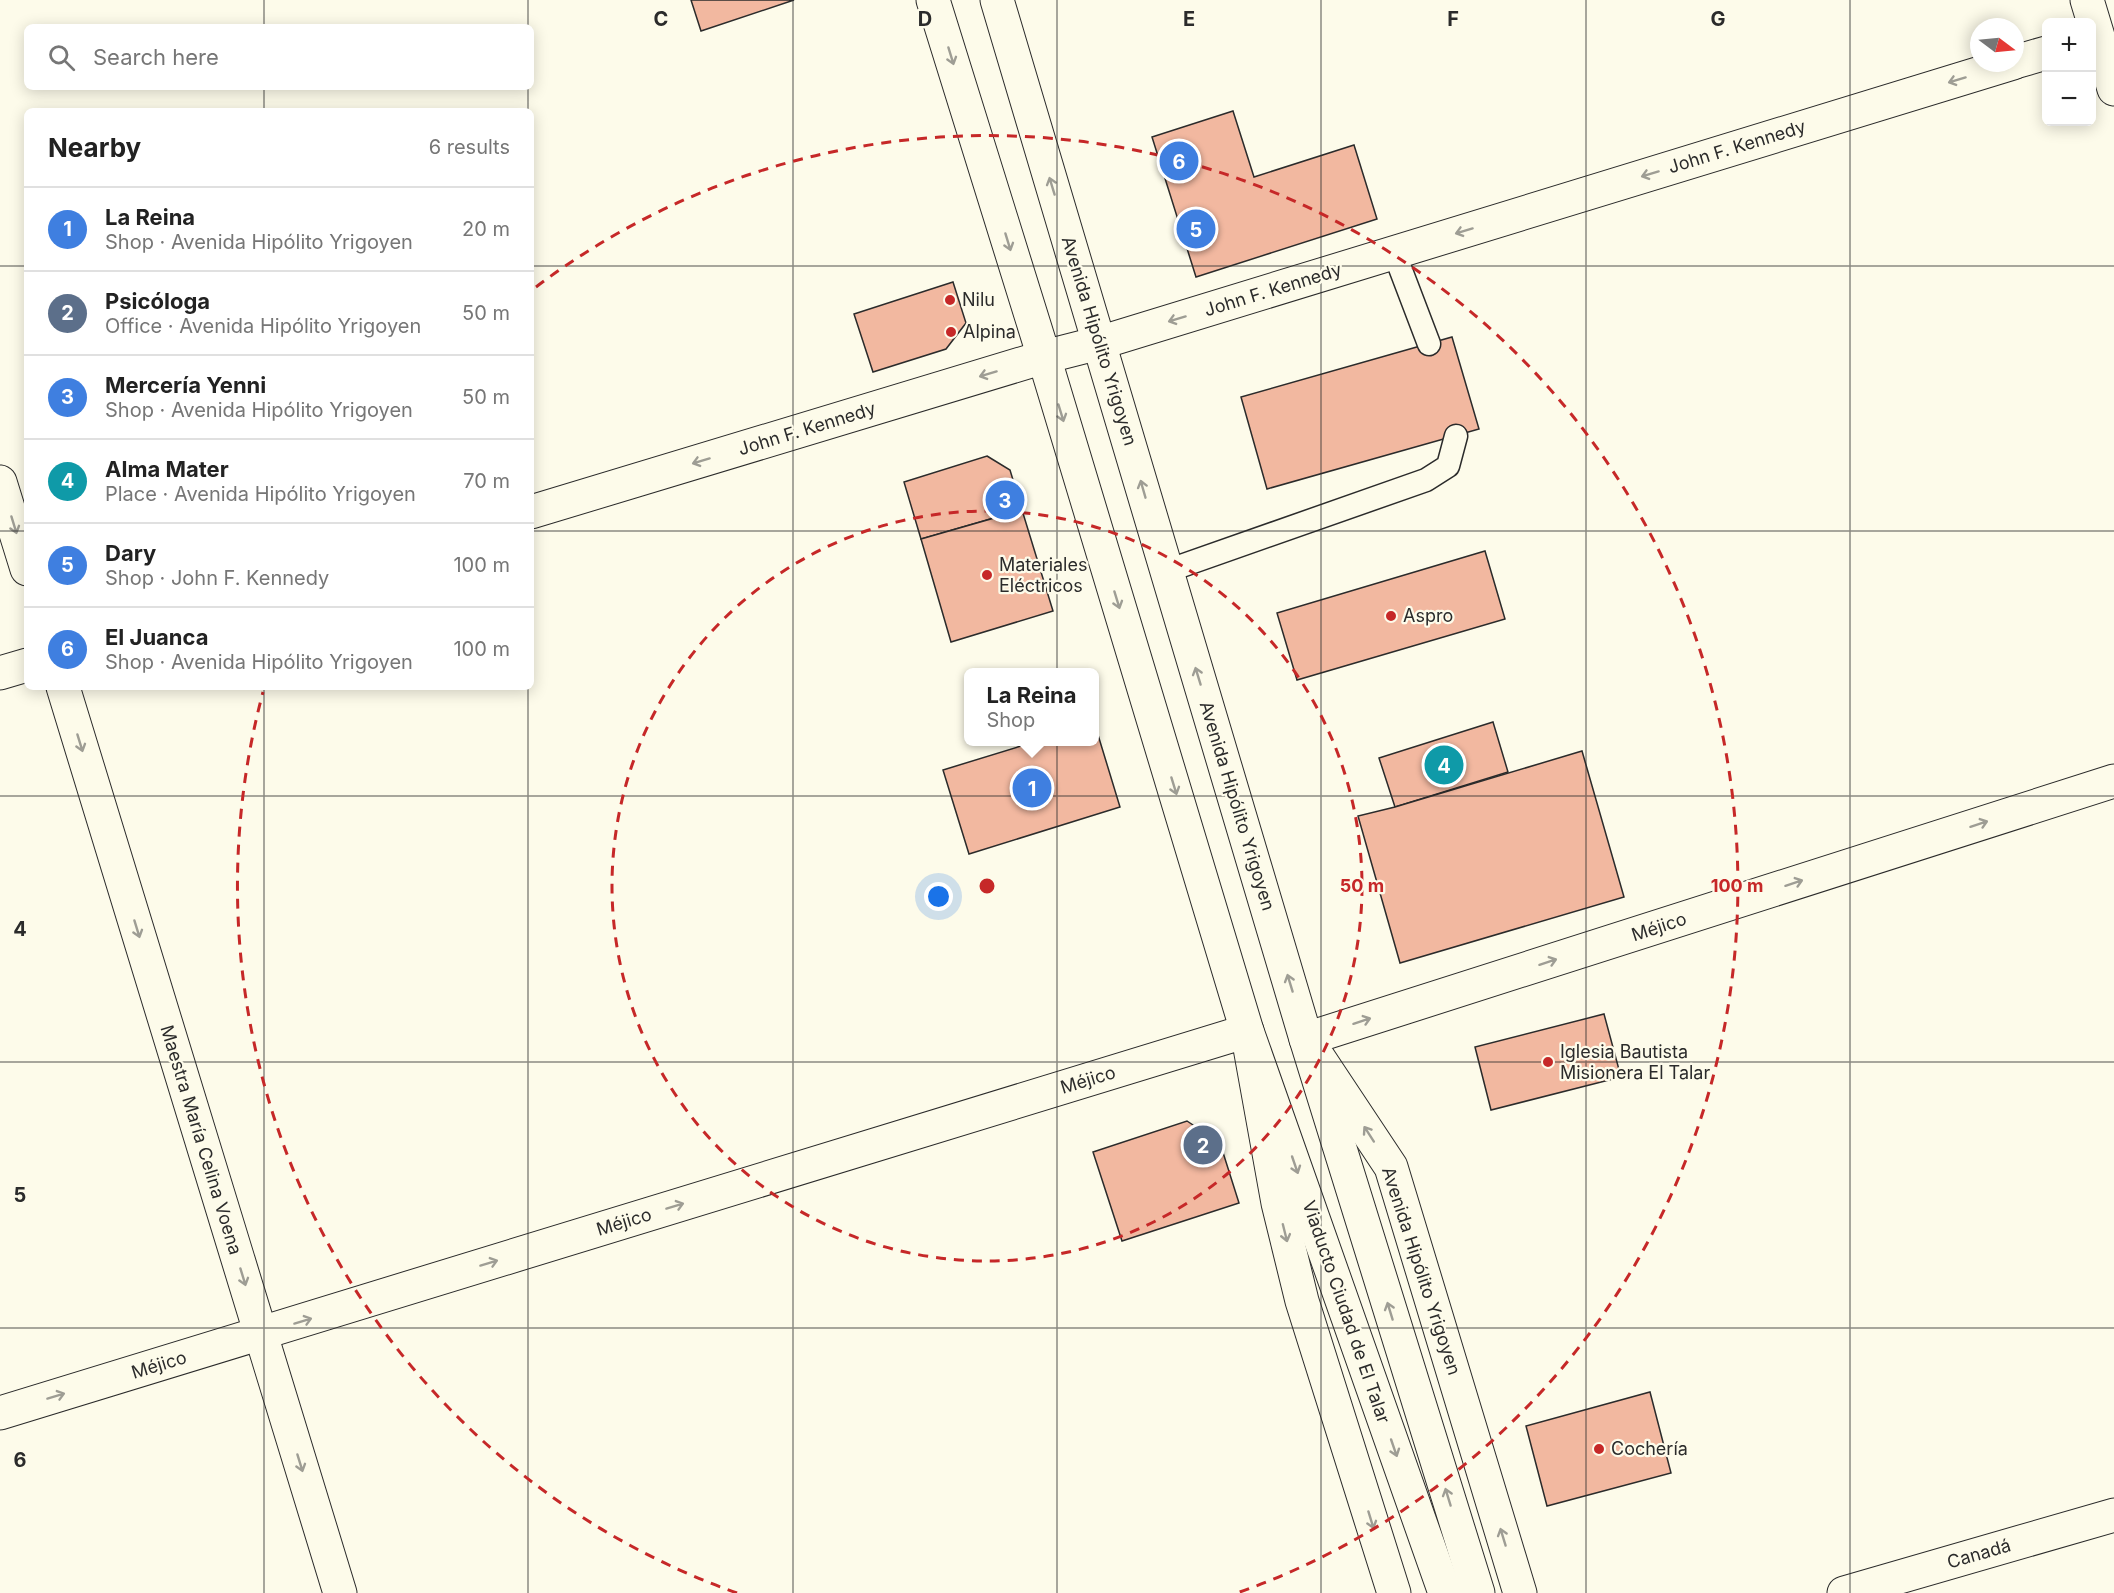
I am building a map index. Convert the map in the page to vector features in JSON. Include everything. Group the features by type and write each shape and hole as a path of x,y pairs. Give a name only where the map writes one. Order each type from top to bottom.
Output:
{"street":[{"path":"933,0 1044,357 1247,1031 1278,1203 1302,1301 1394,1593"},
{"name":"Avenida Hipólito Yrigoyen","path":"997,0 1306,1039 1391,1167 1520,1593"},
{"path":"2087,0 2101,36 2114,89"},
{"name":"John F. Kennedy","path":"2024,60 2042,54"},
{"name":"John F. Kennedy","path":"534,511 1044,357 1099,343 1984,72"},
{"path":"0,482 24,559"},
{"path":"0,673 24,665"},
{"name":"Maestra María Celina Voena","path":"64,690 340,1593"},
{"name":"Méjico","path":"1306,1039 2114,781"},
{"name":"Méjico","path":"0,1413 1247,1031"},
{"name":"Viaducto Ciudad de El Talar","path":"1247,1031 1445,1593"},
{"path":"1306,1039 1478,1593"},
{"name":"Canadá","path":"1845,1593 2114,1515"}],"lane":[{"path":"1394,252 1429,344"},
{"path":"1167,571 1426,480 1448,466 1456,436"}],"building":[{"path":"691,0 794,0 701,31"},
{"path":"1233,111 1254,177 1354,145 1377,219 1196,277 1152,137"},
{"path":"953,282 966,323 946,349 873,372 854,314"},
{"path":"1452,337 1479,429 1267,489 1241,397"},
{"path":"987,456 1010,470 1022,510 921,539 904,482"},
{"name":"Materiales Eléctricos","path":"1022,510 1053,611 951,642 921,539"},
{"name":"Aspro","path":"1485,551 1505,619 1297,680 1277,613"},
{"path":"1493,722 1508,772 1395,807 1379,758"},
{"path":"1099,738 1120,807 969,854 943,770 1021,746 1099,746"},
{"path":"1582,751 1624,897 1400,963 1358,816"},
{"name":"Iglesia Bautista Misionera El Talar","path":"1604,1014 1621,1077 1491,1110 1475,1047"},
{"path":"1187,1121 1220,1143 1239,1203 1122,1241 1093,1152"},
{"name":"Cochería","path":"1650,1392 1671,1473 1547,1506 1526,1426"}],"place":[{"name":"El Juanca","path":"1179,161"},
{"name":"Dary","path":"1196,229"},
{"name":"Nilu","path":"950,300"},
{"name":"Alpina","path":"951,332"},
{"name":"Mercería Yenni","path":"1005,500"},
{"name":"Materiales Eléctricos","path":"987,575"},
{"name":"Aspro","path":"1391,616"},
{"name":"Alma Mater","path":"1444,765"},
{"name":"La Reina","path":"1032,788"},
{"name":"Iglesia Bautista Misionera El Talar","path":"1548,1062"},
{"name":"Psicóloga","path":"1203,1145"},
{"name":"Cochería","path":"1599,1449"}]}
